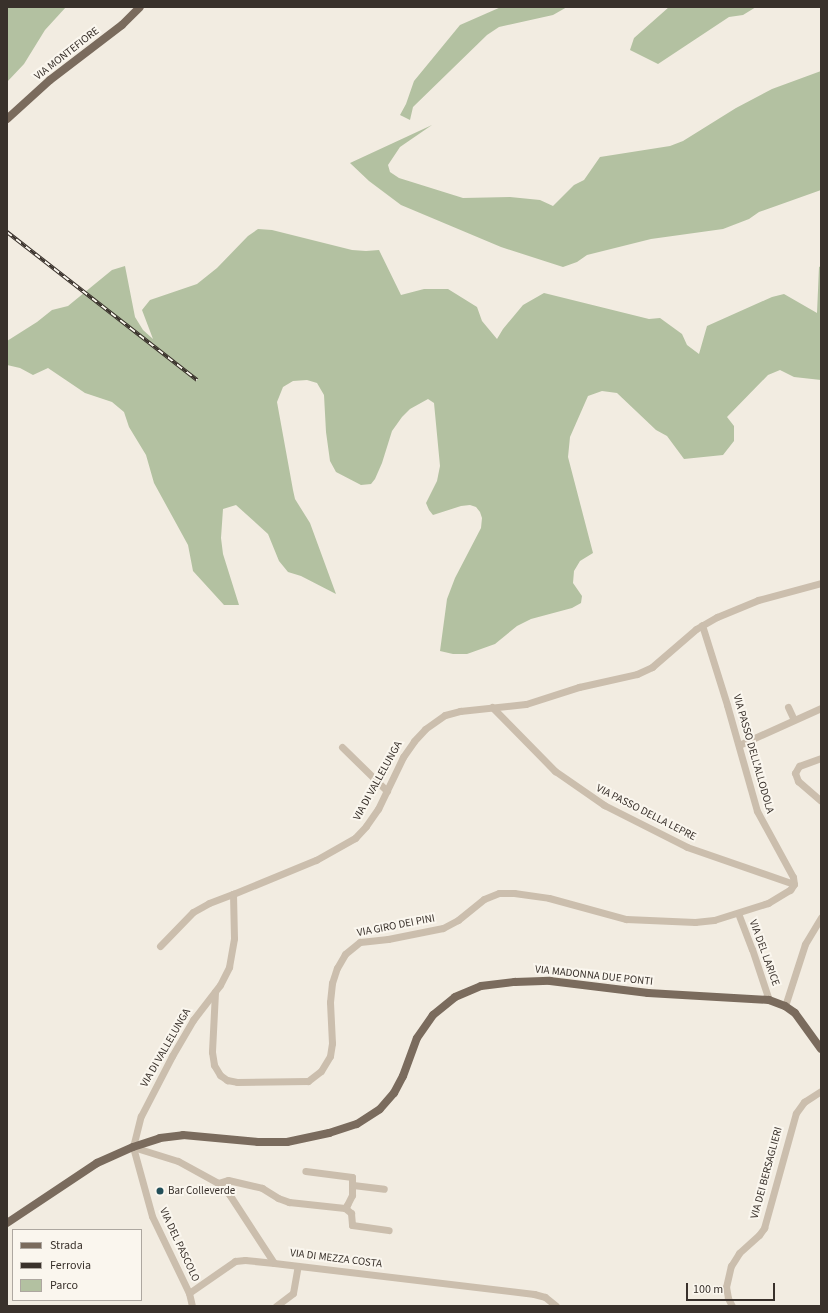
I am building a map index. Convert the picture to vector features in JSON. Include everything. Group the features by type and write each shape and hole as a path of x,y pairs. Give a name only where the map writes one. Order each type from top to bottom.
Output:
{"main road":[{"name":"VIA MONTEFIORE","path":"7,119 50,80 122,25 140,7"},
{"name":"VIA MADONNA DUE PONTI","path":"7,1223 85,1170 133,1148 160,1138 184,1135 262,1142 287,1142 329,1134 357,1124 380,1109 394,1093 403,1076 417,1038 433,1015 455,997 481,986 516,982 550,981 648,993 769,1000 786,1006 798,1016 821,1049"}],"street":[{"name":"VIA DI VALLELUNGA","path":"133,1148 141,1116 168,1062 194,1020 225,977 232,956 235,926 233,894 316,860 347,843 366,826 387,791 408,750 417,737 429,726 450,713 492,707 530,704 580,687 648,670 702,625 758,600 821,583"},
{"name":"VIA PASSO DELL'ALLODOLA","path":"702,625 759,816 793,877 794,884"},
{"name":"VIA PASSO DELLA LEPRE","path":"492,707 555,772 604,805 687,847 794,884"},
{"path":"788,707 794,720"},
{"path":"738,745 821,708"},
{"path":"342,747 387,791"},
{"path":"821,758 799,766 795,773 798,781 821,801"},
{"name":"VIA GIRO DEI PINI","path":"215,991 212,1052 214,1065 220,1075 227,1080 238,1082 305,1081 312,1079 320,1073 330,1056 332,1043 330,1002 332,983 342,959 348,950 358,943 422,933 443,928 460,918 484,899 499,893 514,893 545,897 614,917 696,922 714,920 768,903 790,890 794,884"},
{"path":"160,946 193,912 204,905 233,894"},
{"name":"VIA DEL LARICE","path":"738,913 769,1000"},
{"path":"786,1006 806,941 821,917"},
{"name":"VIA DEI BERSAGLIERI","path":"732,1306 728,1298 726,1287 731,1266 737,1256 757,1238 764,1228 796,1113 804,1102 821,1090"},
{"name":"VIA DI MEZZA COSTA","path":"133,1148 178,1161 218,1182 229,1194 274,1263 536,1294 546,1297 556,1306"},
{"name":"VIA DEL PASCOLO","path":"133,1148 154,1221 189,1293 192,1306"},
{"path":"305,1171 348,1176 352,1178 351,1198 345,1208"},
{"path":"218,1182 228,1180 262,1188 285,1201 345,1208 351,1212 352,1225 389,1230"},
{"path":"352,1185 384,1189"},
{"path":"189,1293 235,1261 245,1260 274,1263"},
{"path":"276,1306 293,1293 298,1266"}],"green space":[{"path":"7,7 66,7 45,30 24,64 7,82"},
{"path":"501,7 567,7 553,15 499,27 487,35 413,107 410,120 400,115 406,104 414,81 460,25"},
{"path":"669,7 756,7 743,15 729,17 658,64 630,50 634,38"},
{"path":"821,71 821,190 759,212 749,219 723,229 651,239 587,255 577,262 563,267 501,247 401,205 369,181 350,163 432,125 400,147 388,165 390,172 399,178 463,198 510,197 540,200 553,206 574,185 584,180 600,157 670,146 683,141 736,108 772,89"},
{"path":"258,229 272,230 352,250 379,250 401,295 424,289 448,289 477,307 482,321 497,339 503,329 523,305 544,293 649,319 660,318 682,334 687,345 699,354 707,326 772,297 784,294 817,313 819,267 821,266 821,380 794,377 780,370 768,375 727,417 734,426 734,441 723,455 684,459 667,436 656,430 617,393 602,391 588,396 570,437 568,457 593,553 580,561 574,571 573,583 582,596 581,603 572,608 531,619 517,626 495,644 467,654 453,654 440,651 447,599 455,578 481,528 482,518 476,507 470,505 461,506 433,515 426,503 437,481 440,466 434,403 428,399 410,409 402,417 392,431 382,463 375,479 371,484 361,485 336,472 330,461 326,432 324,395 317,383 307,380 293,381 283,387 277,402 293,490 295,499 310,523 336,594 301,576 288,572 279,561 268,534 236,505 223,509 221,538 223,554 239,605 224,605 193,571 188,545 154,483 146,455 129,427 124,412 112,402 85,393 48,368 33,375 20,368 7,365 7,341 37,322 52,310 68,306 112,270 125,266 135,317 143,330 153,339 142,310 150,300 197,284 217,268 248,236"}],"railway":[{"path":"7,232 197,380"}],"place":[{"name":"Bar Colleverde","path":"160,1191"}]}
